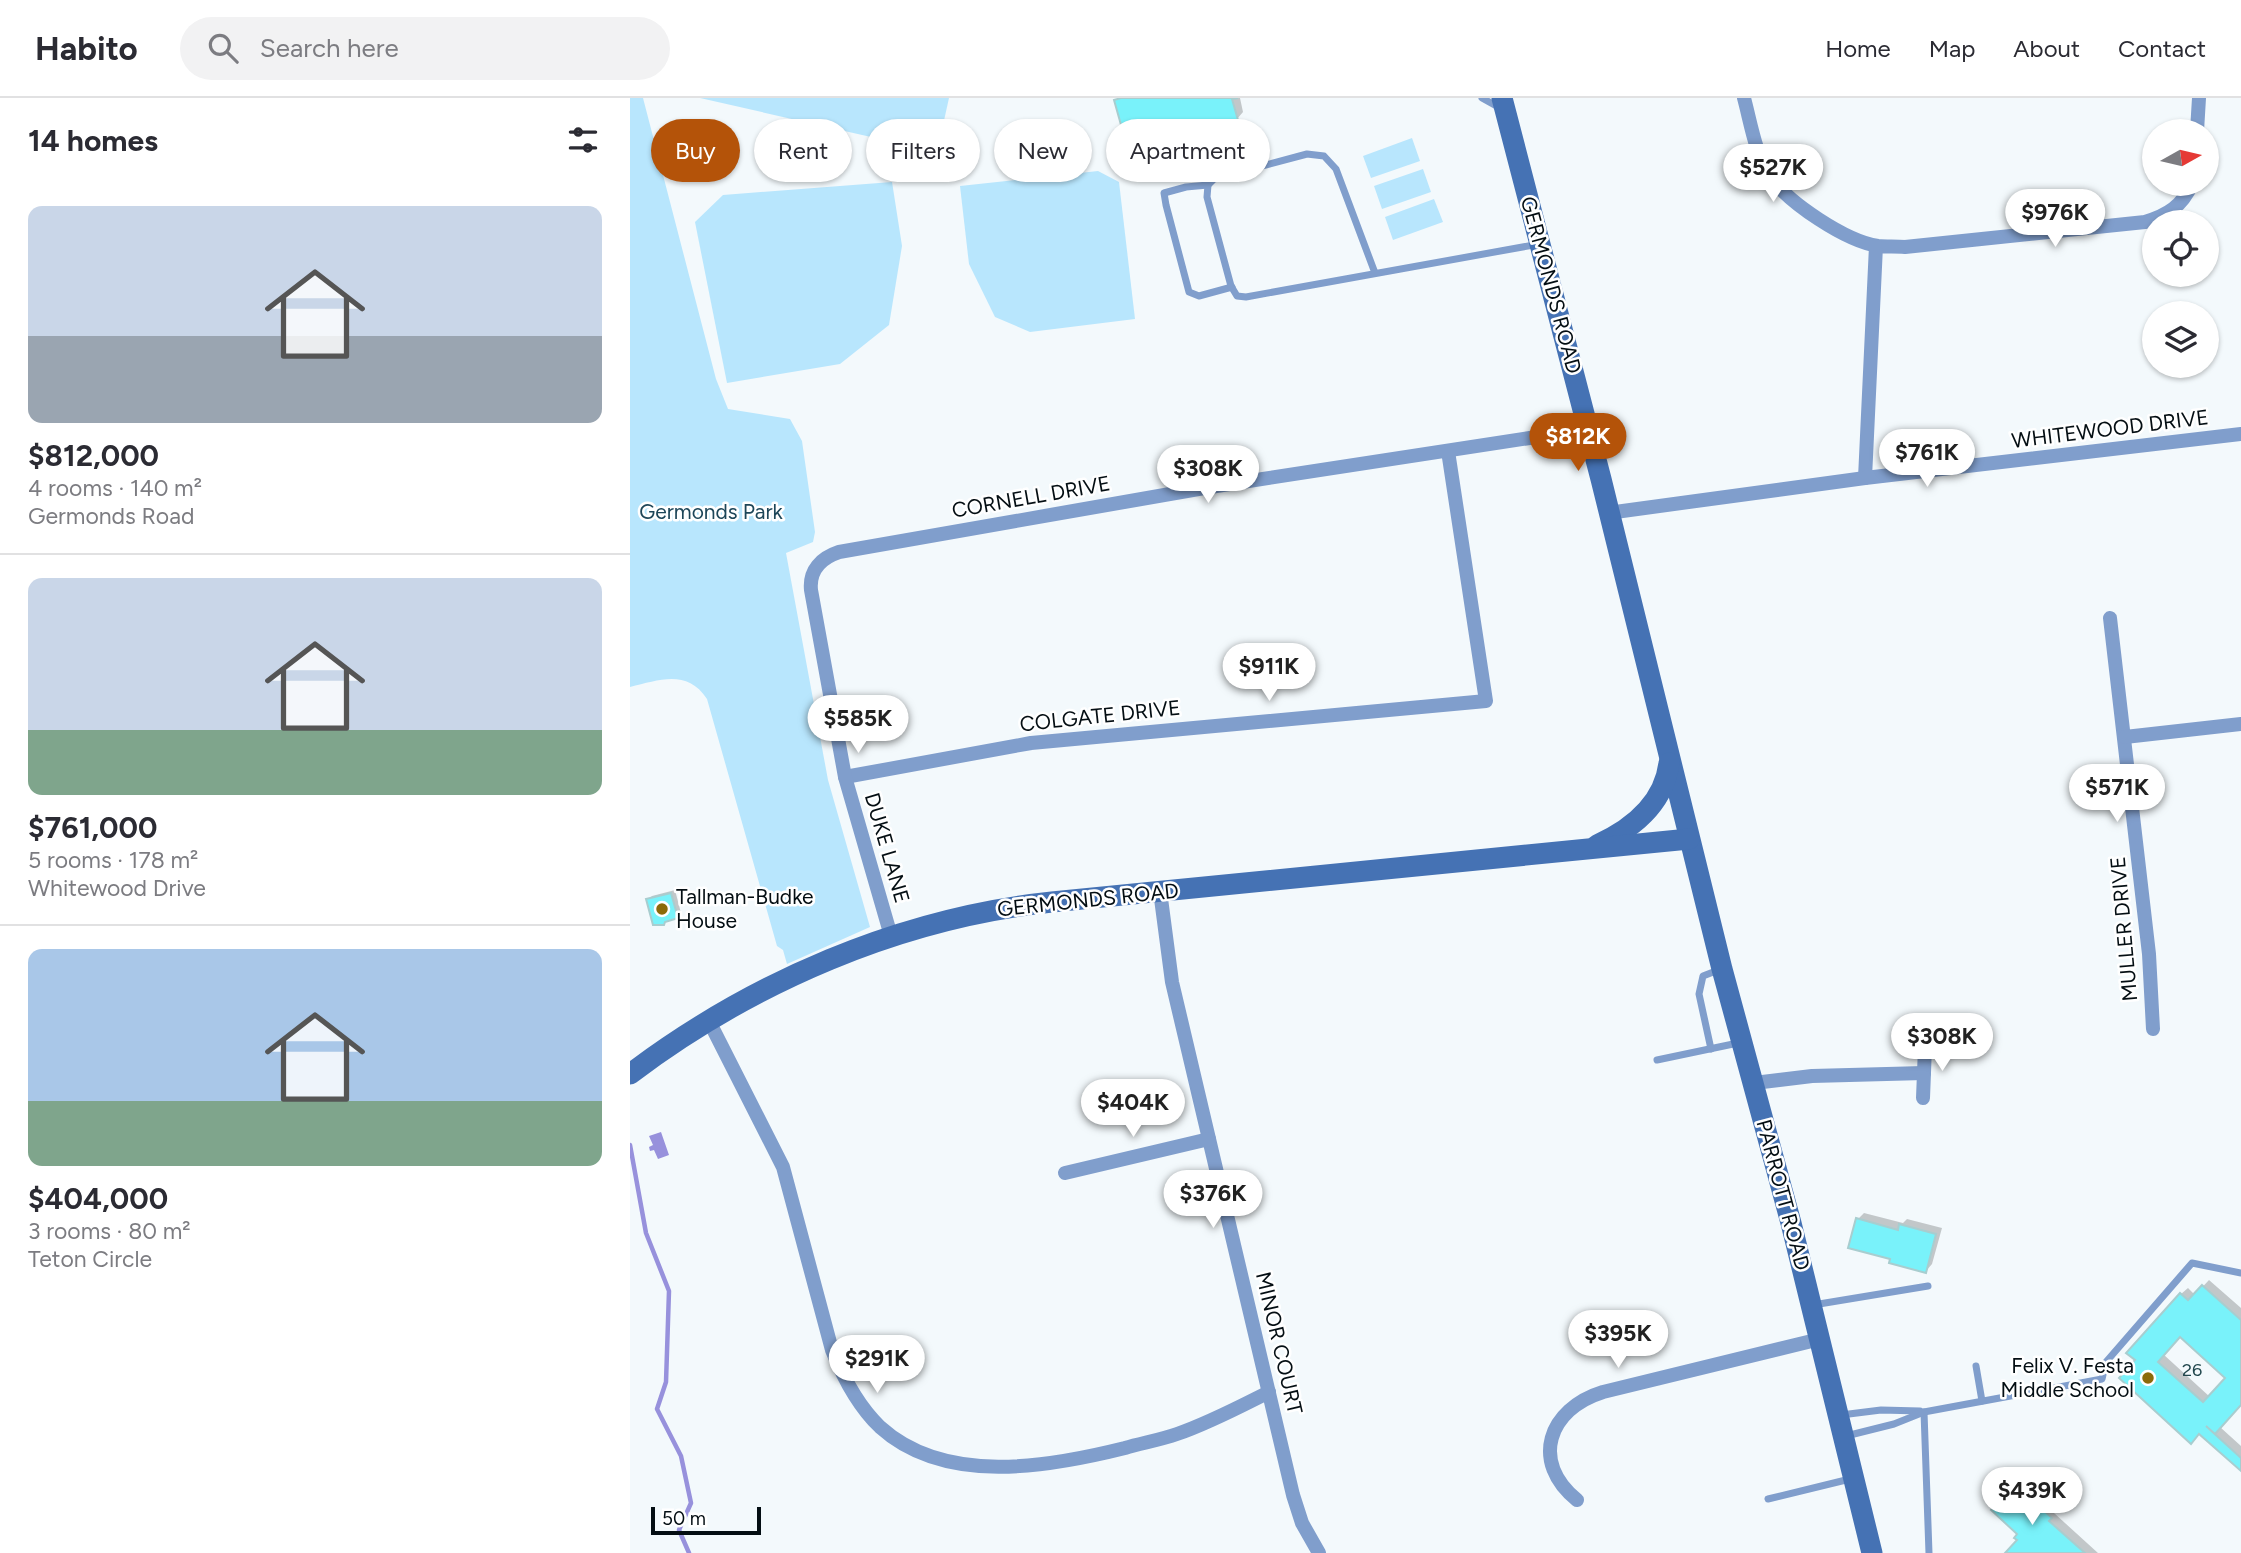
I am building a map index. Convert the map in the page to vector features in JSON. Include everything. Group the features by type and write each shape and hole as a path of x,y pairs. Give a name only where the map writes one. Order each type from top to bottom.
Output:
{"street":[{"path":"1744,98 1755,143 1770,176 1794,202 1822,222 1876,246 1905,247 2145,222 2164,216 2181,204 2185,196"},
{"path":"2198,119 2199,98"},
{"name":"GERMONDS ROAD","path":"630,1074 709,1021 784,981 891,936 948,920 1008,908 1160,891 1689,839 1588,429 1503,104"},
{"path":"1865,478 1876,246"},
{"name":"CORNELL DRIVE","path":"817,566 827,557 839,552 1210,487 1588,429"},
{"name":"WHITEWOOD DRIVE","path":"1608,513 1865,478 2241,434"},
{"name":"COLGATE DRIVE","path":"845,777 1031,743 1486,701 1448,451"},
{"name":"DUKE LANE","path":"817,566 811,577 811,590 845,777 891,936"},
{"name":"MULLER DRIVE","path":"2110,618 2149,954 2153,1029"},
{"path":"2125,737 2241,724"},
{"name":"GERMONDS ROAD","path":"1582,851 1619,833 1643,815 1664,785 1669,758"},
{"name":"PARROTT ROAD","path":"1689,839 1840,1415 1872,1553"},
{"name":"MINOR COURT","path":"1160,891 1172,982 1269,1392 1296,1504 1319,1553"},
{"path":"709,1021 783,1167 832,1350 841,1374 880,1426 910,1447 953,1462 1000,1468 1078,1460 1176,1435 1269,1392"},
{"path":"1923,1098 1926,1047"},
{"path":"1754,1083 1812,1076 1924,1073"},
{"path":"1065,1173 1209,1139"},
{"path":"1577,1500 1559,1483 1550,1467 1550,1458 1555,1430 1577,1402 1603,1392 1820,1339"}],"lane":[{"path":"1482,98 1503,104"},
{"path":"1232,287 1199,296 1189,292 1164,193 1208,185 1214,179 1307,154 1324,156 1336,169 1375,273"},
{"path":"1208,185 1207,197 1232,287 1237,296 1246,297 1540,244"},
{"path":"1711,1049 1699,994 1703,976 1722,969"},
{"path":"1657,1060 1742,1042"},
{"path":"1845,1437 1894,1424 1924,1412 2102,1379 2106,1362 2192,1263 2241,1273"},
{"path":"1812,1306 1928,1286"},
{"path":"1976,1366 1982,1401"},
{"path":"1840,1415 1881,1410 1924,1412"},
{"path":"1924,1412 1929,1553"},
{"path":"1768,1499 1854,1478"}],"green space":[{"name":"Germonds Park","path":"630,98 643,98 651,129 651,182 665,182 716,379 728,409 790,419 802,441 815,532 813,542 786,553 828,780 870,927 787,964 783,950 777,946 707,699 691,683 682,680 662,680 630,687"},
{"path":"700,98 949,98 944,119 866,119 866,136 852,133 852,119 792,119"},
{"path":"1412,138 1420,161 1371,178 1363,156"},
{"path":"1423,169 1431,192 1382,209 1374,186"},
{"path":"1098,171 1106,175 1106,182 1119,182 1135,319 1030,332 995,317 969,264 960,186 997,182 1092,182 1092,172"},
{"path":"892,182 902,246 889,325 840,364 727,383 695,222 723,195"},
{"path":"1434,199 1443,222 1393,240 1385,217"}],"shaded area":[{"path":"661,1132 669,1155 658,1159 654,1150 650,1151 649,1147 653,1145 649,1136"}],"building":[{"path":"1238,98 1232,99 1238,119 1119,119 1114,100"},
{"name":"Tallman-Budke House","path":"671,893 678,918 665,922 664,925 653,925 646,899"},
{"path":"1856,1218 1898,1230 1899,1224 1936,1234 1926,1273 1889,1263 1890,1259 1848,1248"},
{"name":"Felix V. Festa Middle School","path":"2202,1285 2241,1320 2241,1405 2215,1434 2206,1426 2241,1458 2241,1471 2199,1434 2191,1444 2119,1378 2135,1360 2126,1353 2180,1293 2188,1300","holes":["2180,1337 2225,1378 2203,1402 2158,1362"]},
{"path":"2008,1491 2015,1498 2022,1491 2052,1518 2049,1521 2085,1553 2005,1553 2017,1540 2014,1538 2017,1534 1991,1510"}],"waterway":[{"path":"630,1145 646,1233 669,1291 666,1382 657,1409 681,1456 691,1503 679,1530 689,1553"}],"place":[{"name":"Tallman-Budke House","path":"662,909"},
{"name":"Felix V. Festa Middle School","path":"2148,1378"}]}
